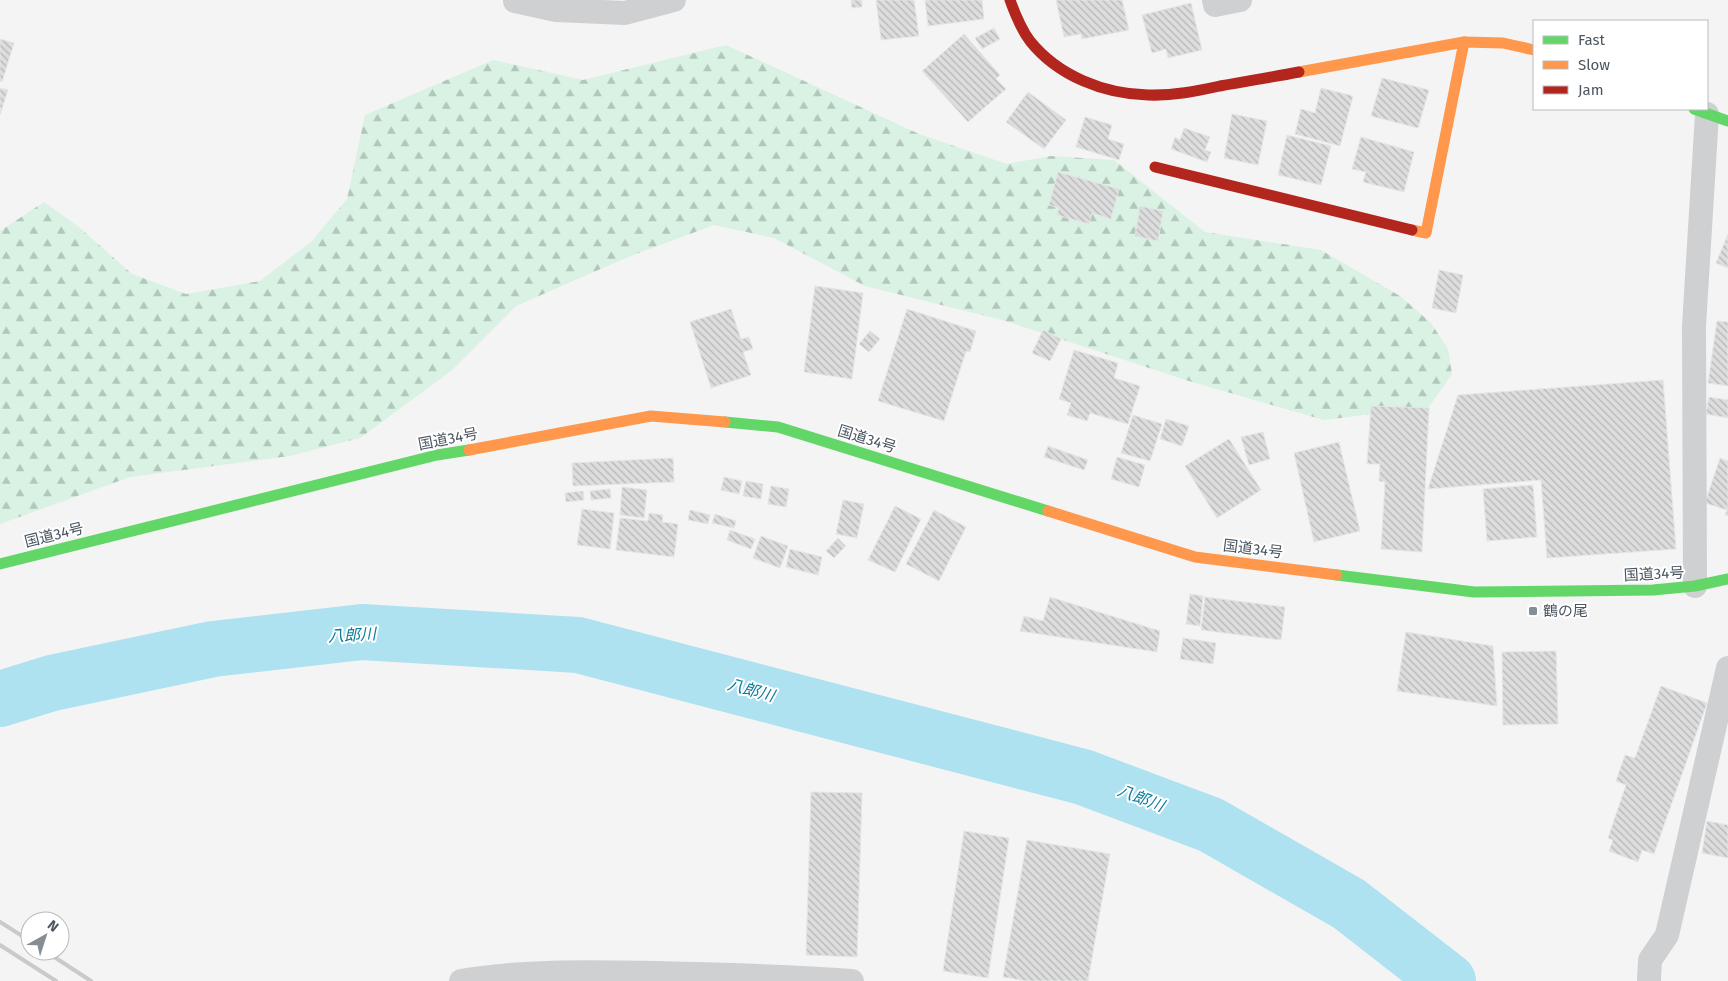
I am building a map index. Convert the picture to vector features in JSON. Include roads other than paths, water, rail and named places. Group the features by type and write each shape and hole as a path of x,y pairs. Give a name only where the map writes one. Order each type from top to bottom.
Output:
{"main road":[{"path":"1010,0 1016,17 1030,40 1054,64 1083,81 1120,93 1149,95 1183,92 1464,42 1503,43 1533,50"},
{"path":"1155,167 1426,233 1464,42"},
{"name":"国道34号","path":"0,564 437,455 651,416 778,427 1195,557 1474,592 1653,590 1694,586 1728,579"}],"street":[{"path":"516,0 556,10 626,13 674,0"},
{"path":"1214,0 1215,5 1240,0"},
{"path":"1694,586 1694,326 1710,115"},
{"path":"1649,981 1650,960 1667,935 1728,668"},
{"path":"461,981 495,975 600,972 743,975 852,981"}],"waterway":[{"name":"八郎川","path":"0,699 52,683 213,649 362,632 578,645 1083,777 1211,825 1349,904 1448,981"}],"railway":[{"path":"0,922 20,935"},
{"path":"0,945 56,981"},
{"path":"60,961 91,981"}],"place":[{"name":"鶴の尾","path":"1533,611"}]}
